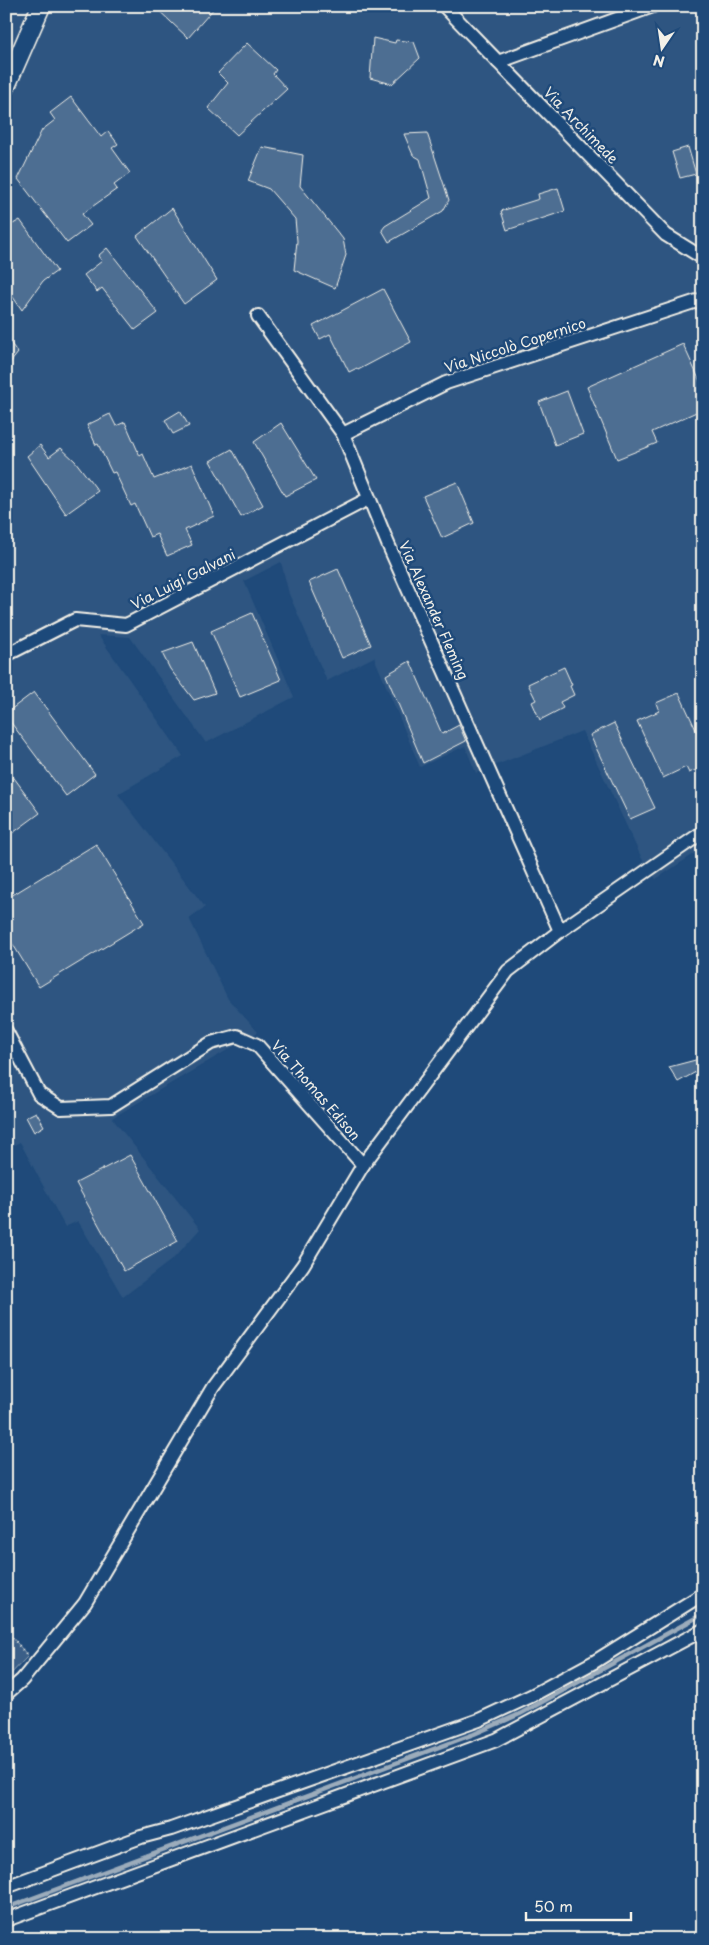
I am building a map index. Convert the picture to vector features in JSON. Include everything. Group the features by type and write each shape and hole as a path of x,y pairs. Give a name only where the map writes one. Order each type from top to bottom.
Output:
{"main road":[{"path":"6,86 41,6"}],"street":[{"name":"Via Archimede","path":"444,6 666,235 703,258"},
{"path":"498,62 653,6"},
{"name":"Via Niccolò Copernico","path":"343,434 446,383 703,299"},
{"name":"Via Alexander Fleming","path":"258,316 343,434 368,499 560,931"},
{"name":"Via Luigi Galvani","path":"6,655 75,620 126,625 368,499"},
{"path":"6,1694 22,1680 85,1603 213,1387 303,1265 363,1165 508,971 560,931 703,832"},
{"name":"Via Thomas Edison","path":"6,1031 39,1094 61,1108 111,1106 212,1043 237,1036 257,1045 363,1165"},
{"path":"6,1887 141,1837 171,1829 479,1720 531,1696 594,1662 703,1594"},
{"path":"6,1920 496,1740 703,1630"}],"path":[{"path":"6,1630 35,1664"}],"shaded area":[{"path":"6,6 703,6 703,848 656,879 644,863 582,731 476,773 465,746 420,767 374,657 327,681 289,594 281,562 244,581 294,697 206,743 130,637 98,635 183,756 118,794 205,907 189,918 228,999 258,1032 112,1118 200,1229 174,1258 123,1297 78,1221 65,1227 20,1142 6,1149"},
{"path":"6,1630 28,1656 6,1679"}],"building":[{"path":"154,6 216,6 188,38"},
{"path":"373,38 395,43 396,40 414,42 420,58 392,84 370,78"},
{"path":"247,43 276,70 273,74 287,89 237,135 208,108 228,83 218,73"},
{"path":"71,97 101,137 108,131 118,144 112,148 130,173 114,185 117,189 82,214 91,225 67,243 18,179 42,130 55,120 50,113"},
{"path":"427,133 449,200 443,211 389,242 382,230 385,226 431,198 420,159 413,155 404,134"},
{"path":"262,147 303,155 300,186 343,239 346,255 335,288 294,270 297,241 295,219 269,189 248,181"},
{"path":"688,147 696,174 680,178 672,152"},
{"path":"558,188 565,211 507,230 501,211 539,199 538,194"},
{"path":"172,208 217,280 184,304 137,236"},
{"path":"20,220 57,271 43,281 22,310 6,287 6,228"},
{"path":"107,248 158,313 135,330 102,288 97,292 84,275 102,261 98,256"},
{"path":"383,289 411,342 358,370 357,368 349,372 330,334 320,339 313,326"},
{"path":"6,337 18,353 6,368"},
{"path":"683,344 703,388 703,409 652,432 657,443 617,459 587,387"},
{"path":"567,391 583,434 555,445 539,402"},
{"path":"180,411 189,426 173,434 165,420"},
{"path":"110,414 116,426 125,422 140,456 143,454 154,479 192,464 214,516 185,530 192,545 167,556 157,534 150,537 135,504 131,506 115,472 112,473 87,425"},
{"path":"281,423 316,480 285,496 254,442"},
{"path":"40,445 49,457 61,448 75,461 98,491 66,514 27,456"},
{"path":"232,449 263,505 241,517 210,461"},
{"path":"457,482 474,523 442,538 423,496"},
{"path":"338,569 371,645 342,658 309,582"},
{"path":"252,613 281,680 240,697 211,631"},
{"path":"193,642 215,693 194,700 170,669 162,653"},
{"path":"410,661 442,734 459,725 466,741 423,763 386,675"},
{"path":"564,667 574,695 560,702 563,708 540,720 532,702 536,700 528,684"},
{"path":"34,692 95,774 66,796 6,716 6,713"},
{"path":"679,693 703,745 703,767 689,773 686,767 663,778 637,721 659,711 656,703"},
{"path":"614,723 655,808 630,819 590,735"},
{"path":"6,767 40,813 6,838"},
{"path":"96,844 144,923 39,987 6,933 6,899"},
{"path":"703,1058 703,1068 678,1082 669,1067"},
{"path":"36,1112 44,1126 34,1132 26,1117"},
{"path":"130,1155 178,1241 124,1271 76,1183"}],"waterway":[{"path":"6,1908 474,1734 520,1714 703,1614"}]}
